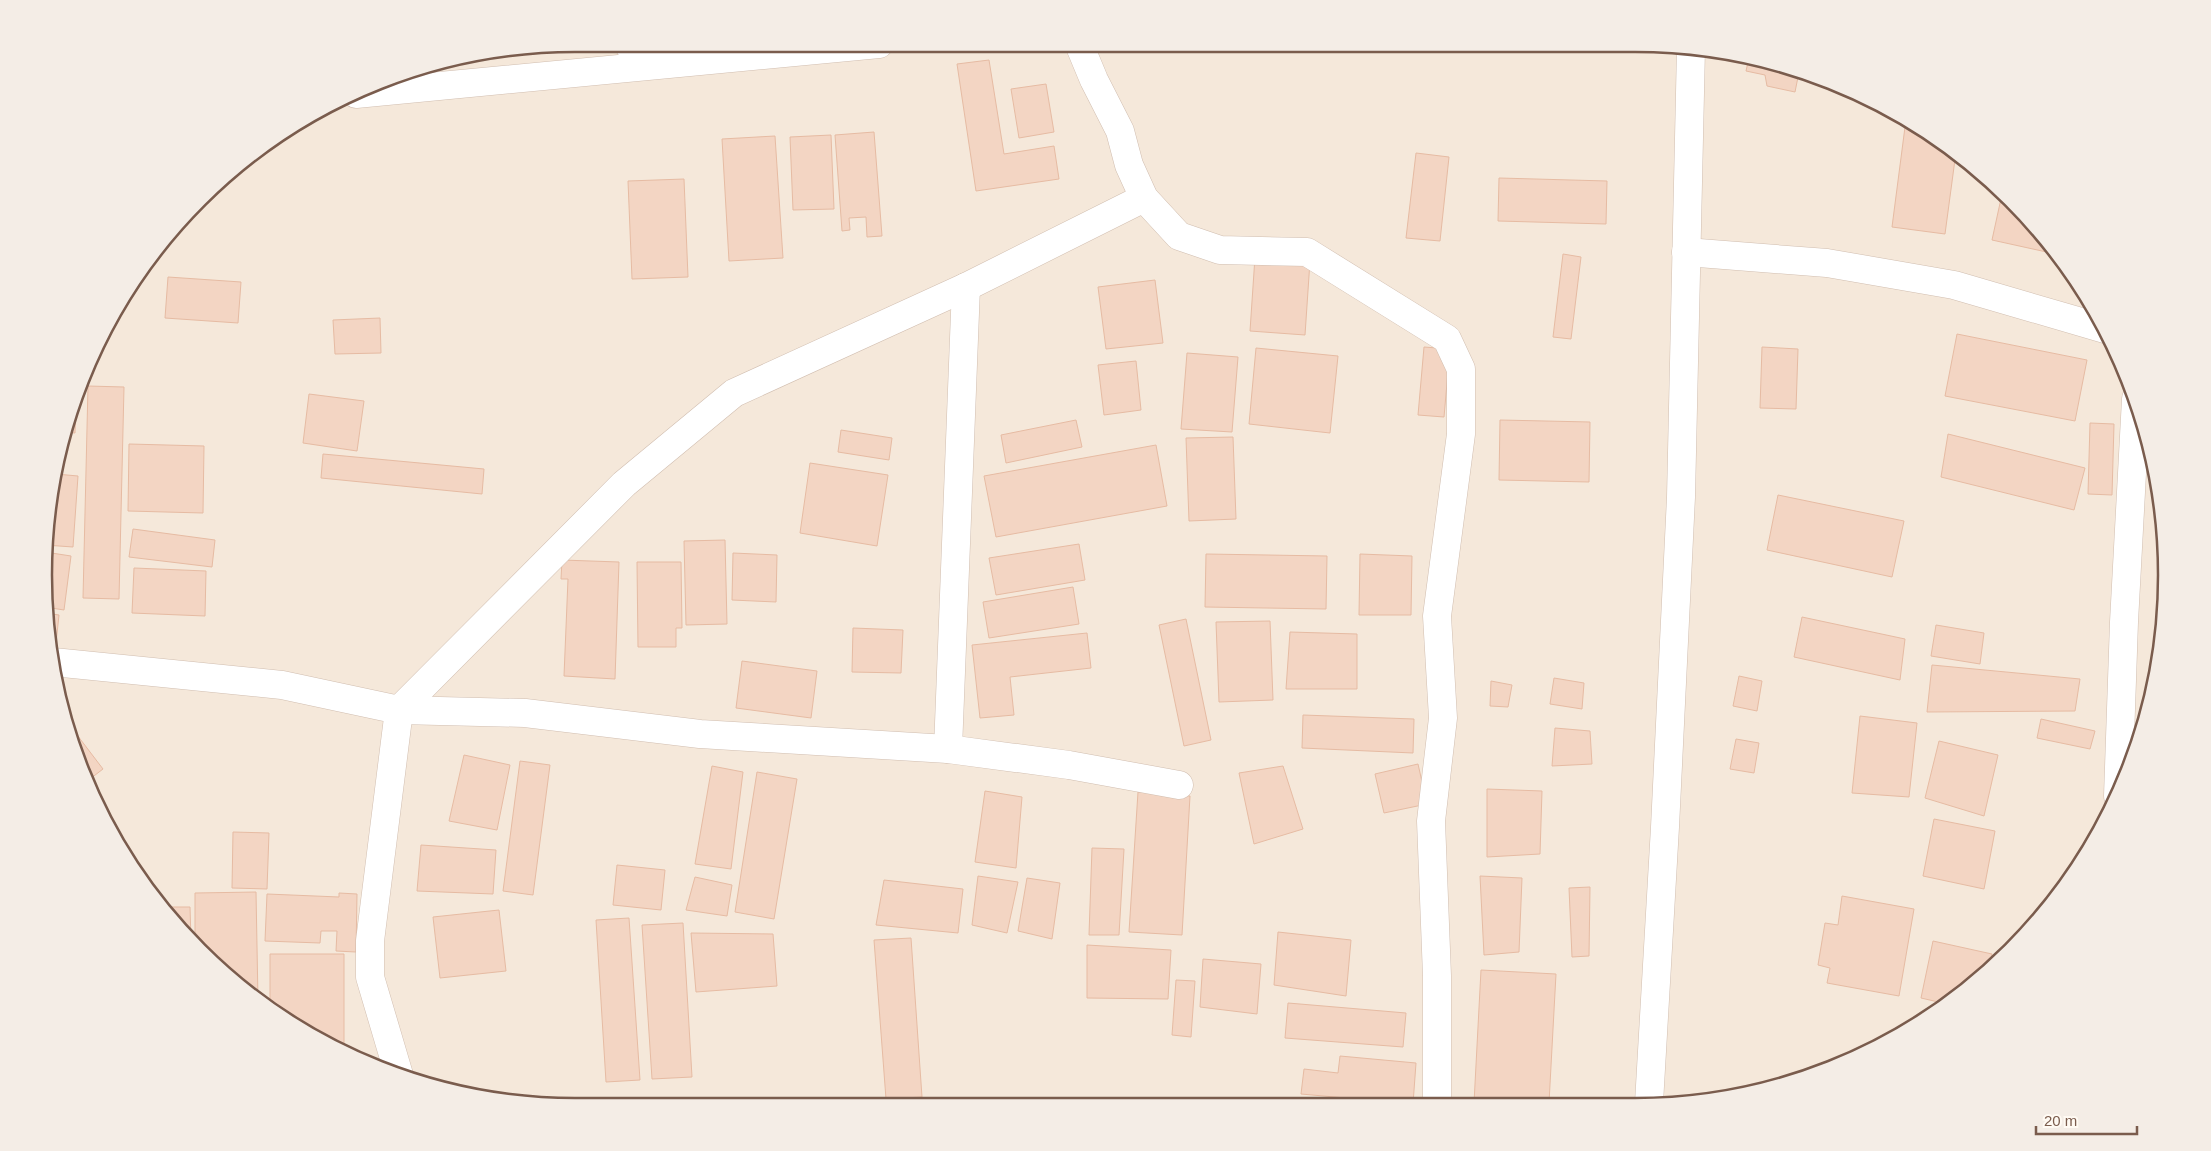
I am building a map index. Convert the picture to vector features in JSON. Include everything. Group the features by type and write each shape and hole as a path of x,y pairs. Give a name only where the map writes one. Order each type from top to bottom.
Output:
{"street":[{"path":"378,91 636,55 702,52"},
{"path":"1083,52 1094,80 1120,131 1129,165 1144,198 1179,236 1220,250 1307,252 1447,339 1461,369 1461,434 1437,616 1443,718 1431,821 1436,976 1437,1098"},
{"path":"1649,1098 1665,827 1680,497 1691,56"},
{"path":"397,1067 370,977 370,941 399,710 624,484 734,393 966,287 1144,198"},
{"path":"1686,252 1827,263 1954,285 2095,326"},
{"path":"948,749 966,287"},
{"path":"2125,759 2130,736 2124,622 2135,420"},
{"path":"60,663 282,685 399,710 525,713 700,734 948,749 1069,765 1179,785"}],"shaded area":[{"path":"576,52 1636,52 1704,57 1771,70 1836,92 1867,106 1926,141 1954,161 1980,182 2029,231 2070,285 2088,314 2105,344 2131,407 2141,440 2154,507 2157,541 2157,610 2154,644 2141,711 2119,776 2105,807 2070,866 2029,920 1980,969 1954,990 1897,1028 1867,1045 1836,1059 1771,1081 1704,1094 1636,1098 541,1097 507,1094 440,1081 375,1059 344,1045 285,1010 257,990 206,945 161,894 141,866 106,807 80,744 70,711 57,644 52,576 57,507 63,473 70,440 92,375 106,344 123,314 141,285 182,231 231,182 285,141 344,106 375,92 440,70 507,57"}],"building":[{"path":"989,60 1004,154 1054,146 1059,179 976,191 957,64"},
{"path":"1747,65 1798,78 1795,92 1767,86 1765,75 1746,71"},
{"path":"1046,84 1054,132 1019,138 1011,89"},
{"path":"1905,128 1955,162 1945,234 1892,227"},
{"path":"874,132 882,236 867,237 866,217 849,218 850,230 842,231 835,135"},
{"path":"831,135 834,209 793,210 790,137"},
{"path":"775,136 783,258 729,261 722,139"},
{"path":"1416,153 1449,157 1440,241 1406,238"},
{"path":"1499,178 1607,181 1606,224 1498,221"},
{"path":"684,179 688,277 632,279 628,181"},
{"path":"2000,202 2046,252 1992,240"},
{"path":"1563,254 1581,257 1571,339 1553,337"},
{"path":"1255,257 1310,261 1305,335 1250,331"},
{"path":"168,277 241,282 238,323 165,318"},
{"path":"1155,280 1163,343 1106,349 1098,287"},
{"path":"380,318 381,353 335,354 333,320"},
{"path":"1957,334 2087,360 2075,421 1945,396"},
{"path":"1424,347 1450,349 1444,417 1418,415"},
{"path":"1762,347 1798,349 1796,409 1760,408"},
{"path":"1256,348 1338,356 1330,433 1249,424"},
{"path":"1187,353 1238,357 1232,432 1181,429"},
{"path":"1136,361 1141,410 1104,415 1098,365"},
{"path":"88,386 124,387 119,599 83,598"},
{"path":"309,394 364,401 357,451 303,443"},
{"path":"1076,420 1082,447 1006,463 1001,435"},
{"path":"1500,420 1590,422 1589,482 1499,480"},
{"path":"2090,423 2114,424 2112,495 2088,494"},
{"path":"841,430 892,438 889,460 838,452"},
{"path":"1948,434 2085,468 2074,510 1941,477"},
{"path":"1233,437 1236,519 1189,521 1186,438"},
{"path":"129,444 204,446 203,513 128,511"},
{"path":"1156,445 1167,506 996,537 984,476"},
{"path":"323,454 484,469 482,494 321,478"},
{"path":"810,463 888,475 877,546 800,533"},
{"path":"63,475 78,476 73,547 54,546 57,507"},
{"path":"1778,495 1904,521 1892,577 1767,550"},
{"path":"133,529 215,540 212,567 129,557"},
{"path":"725,540 727,624 686,625 684,541"},
{"path":"1079,544 1085,580 996,595 989,558"},
{"path":"53,553 71,556 64,610 54,608 52,576"},
{"path":"733,553 777,555 776,602 732,600"},
{"path":"1206,554 1327,556 1326,609 1205,607"},
{"path":"1360,554 1412,556 1411,615 1359,615"},
{"path":"562,560 619,562 615,679 564,676 568,579 561,579"},
{"path":"637,562 681,562 682,628 676,628 676,647 638,647"},
{"path":"134,568 206,571 205,616 132,613"},
{"path":"1073,587 1079,624 989,638 983,602"},
{"path":"54,614 59,615 56,638"},
{"path":"1802,617 1905,639 1900,680 1794,657"},
{"path":"1186,619 1211,740 1184,746 1159,625"},
{"path":"1270,621 1273,700 1219,702 1216,622"},
{"path":"1936,625 1984,633 1980,664 1931,656"},
{"path":"853,628 903,630 901,673 852,672"},
{"path":"1290,632 1357,634 1357,689 1286,689"},
{"path":"1087,633 1091,668 1010,677 1014,715 980,718 972,645"},
{"path":"742,661 817,671 811,718 736,708"},
{"path":"1932,665 2080,679 2075,711 1927,712"},
{"path":"1739,676 1762,681 1757,711 1733,706"},
{"path":"1554,678 1584,683 1582,709 1550,704"},
{"path":"1491,681 1512,685 1508,707 1490,706"},
{"path":"1303,715 1414,719 1413,753 1302,748"},
{"path":"1860,716 1917,723 1909,797 1852,793"},
{"path":"2041,719 2095,731 2090,749 2037,738"},
{"path":"1555,728 1590,731 1592,764 1552,766"},
{"path":"77,735 103,769 92,777"},
{"path":"1736,739 1759,743 1754,773 1730,769"},
{"path":"1939,741 1998,755 1984,816 1925,798"},
{"path":"464,755 510,765 497,830 449,821"},
{"path":"520,761 550,765 533,895 503,891"},
{"path":"1418,764 1427,804 1384,813 1375,774"},
{"path":"712,766 743,772 731,869 695,864"},
{"path":"1283,766 1303,829 1254,844 1239,773"},
{"path":"757,772 797,779 774,919 735,912"},
{"path":"1487,789 1542,791 1540,854 1487,857"},
{"path":"985,791 1022,797 1016,868 975,862"},
{"path":"1138,792 1190,796 1182,935 1129,932"},
{"path":"1934,819 1995,831 1984,889 1923,876"},
{"path":"233,832 269,833 267,889 232,888"},
{"path":"421,845 496,850 493,894 417,891"},
{"path":"1092,848 1124,849 1119,935 1089,935"},
{"path":"617,865 665,870 661,910 613,905"},
{"path":"978,876 1018,882 1007,933 972,925"},
{"path":"1480,876 1522,878 1519,952 1484,955"},
{"path":"695,877 732,885 727,916 686,910"},
{"path":"1027,878 1060,883 1052,939 1018,931"},
{"path":"884,880 963,889 958,933 876,925"},
{"path":"1590,887 1589,956 1572,957 1569,888"},
{"path":"256,892 258,991 231,969 195,934 195,893"},
{"path":"339,893 357,894 356,952 336,951 337,931 321,931 320,943 265,941 267,894 339,897"},
{"path":"1842,896 1914,909 1899,996 1827,983 1830,968 1818,965 1825,923 1838,925"},
{"path":"172,907 190,907 191,929"},
{"path":"499,910 506,971 440,978 433,917"},
{"path":"629,918 640,1080 606,1082 596,920"},
{"path":"683,923 692,1077 652,1079 642,925"},
{"path":"1278,932 1351,940 1346,996 1274,985"},
{"path":"691,933 773,934 777,986 696,992"},
{"path":"911,938 922,1097 886,1098 874,940"},
{"path":"1933,941 1992,954 1991,959 1980,969 1937,1002 1921,998"},
{"path":"1087,945 1171,950 1168,999 1087,998"},
{"path":"270,954 344,954 344,1045 314,1028 270,999"},
{"path":"1203,959 1261,964 1257,1014 1200,1007"},
{"path":"1481,970 1556,974 1549,1098 1474,1098"},
{"path":"1176,980 1195,981 1191,1037 1172,1035"},
{"path":"1288,1003 1406,1013 1403,1047 1285,1038"},
{"path":"1340,1056 1416,1063 1413,1098 1346,1098 1301,1094 1304,1069 1338,1073"}]}
